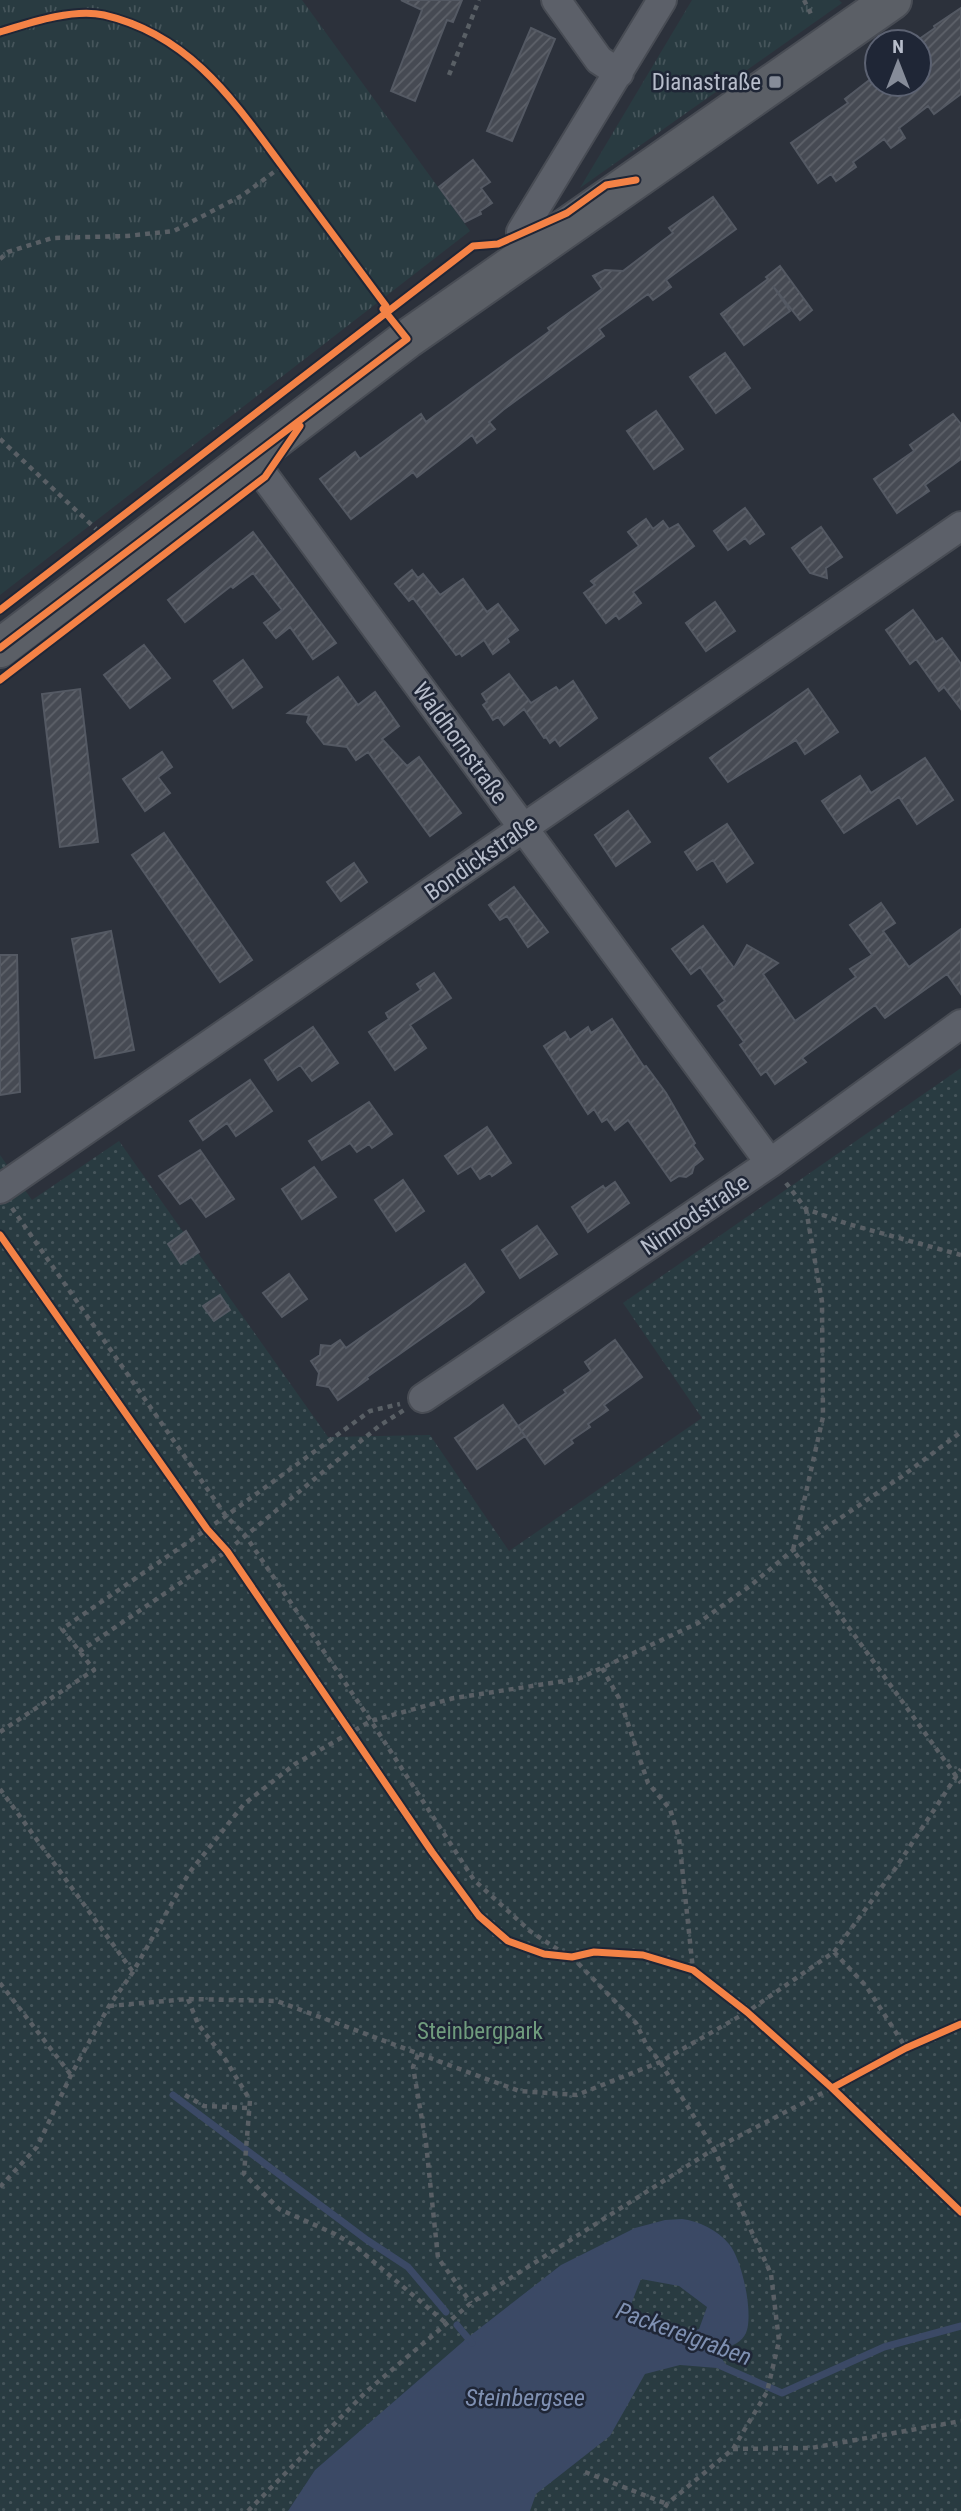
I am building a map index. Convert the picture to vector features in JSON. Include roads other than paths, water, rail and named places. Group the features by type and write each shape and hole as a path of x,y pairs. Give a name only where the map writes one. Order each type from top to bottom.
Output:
{"main road":[{"path":"0,648 407,339 892,0"}],"street":[{"path":"556,0 599,60 619,73"},
{"path":"531,253 521,232 662,0"},
{"name":"Waldhornstraße","path":"251,458 770,1163"},
{"name":"Bondickstraße","path":"3,1194 523,828 961,526"},
{"name":"Nimrodstraße","path":"423,1398 770,1163 961,1024"}],"water":[{"name":"Steinbergsee","path":"682,2219 701,2224 714,2230 734,2251 745,2287 749,2313 746,2333 742,2339 725,2349 722,2359 729,2369 680,2365 645,2374 610,2436 536,2494 530,2511 288,2511 315,2470 466,2339 561,2265 635,2228 665,2220","holes":["641,2279 679,2286 707,2307 699,2329 677,2337 649,2324 630,2307"]}],"waterway":[{"path":"173,2095 367,2240 408,2267 446,2312"},
{"path":"457,2325 472,2343"},
{"name":"Packereigraben","path":"721,2366 782,2393 884,2347 961,2326"}],"place":[{"name":"Dianastraße","path":"775,82"}],"park label":[{"name":"Steinbergpark","path":"480,2031"}]}
